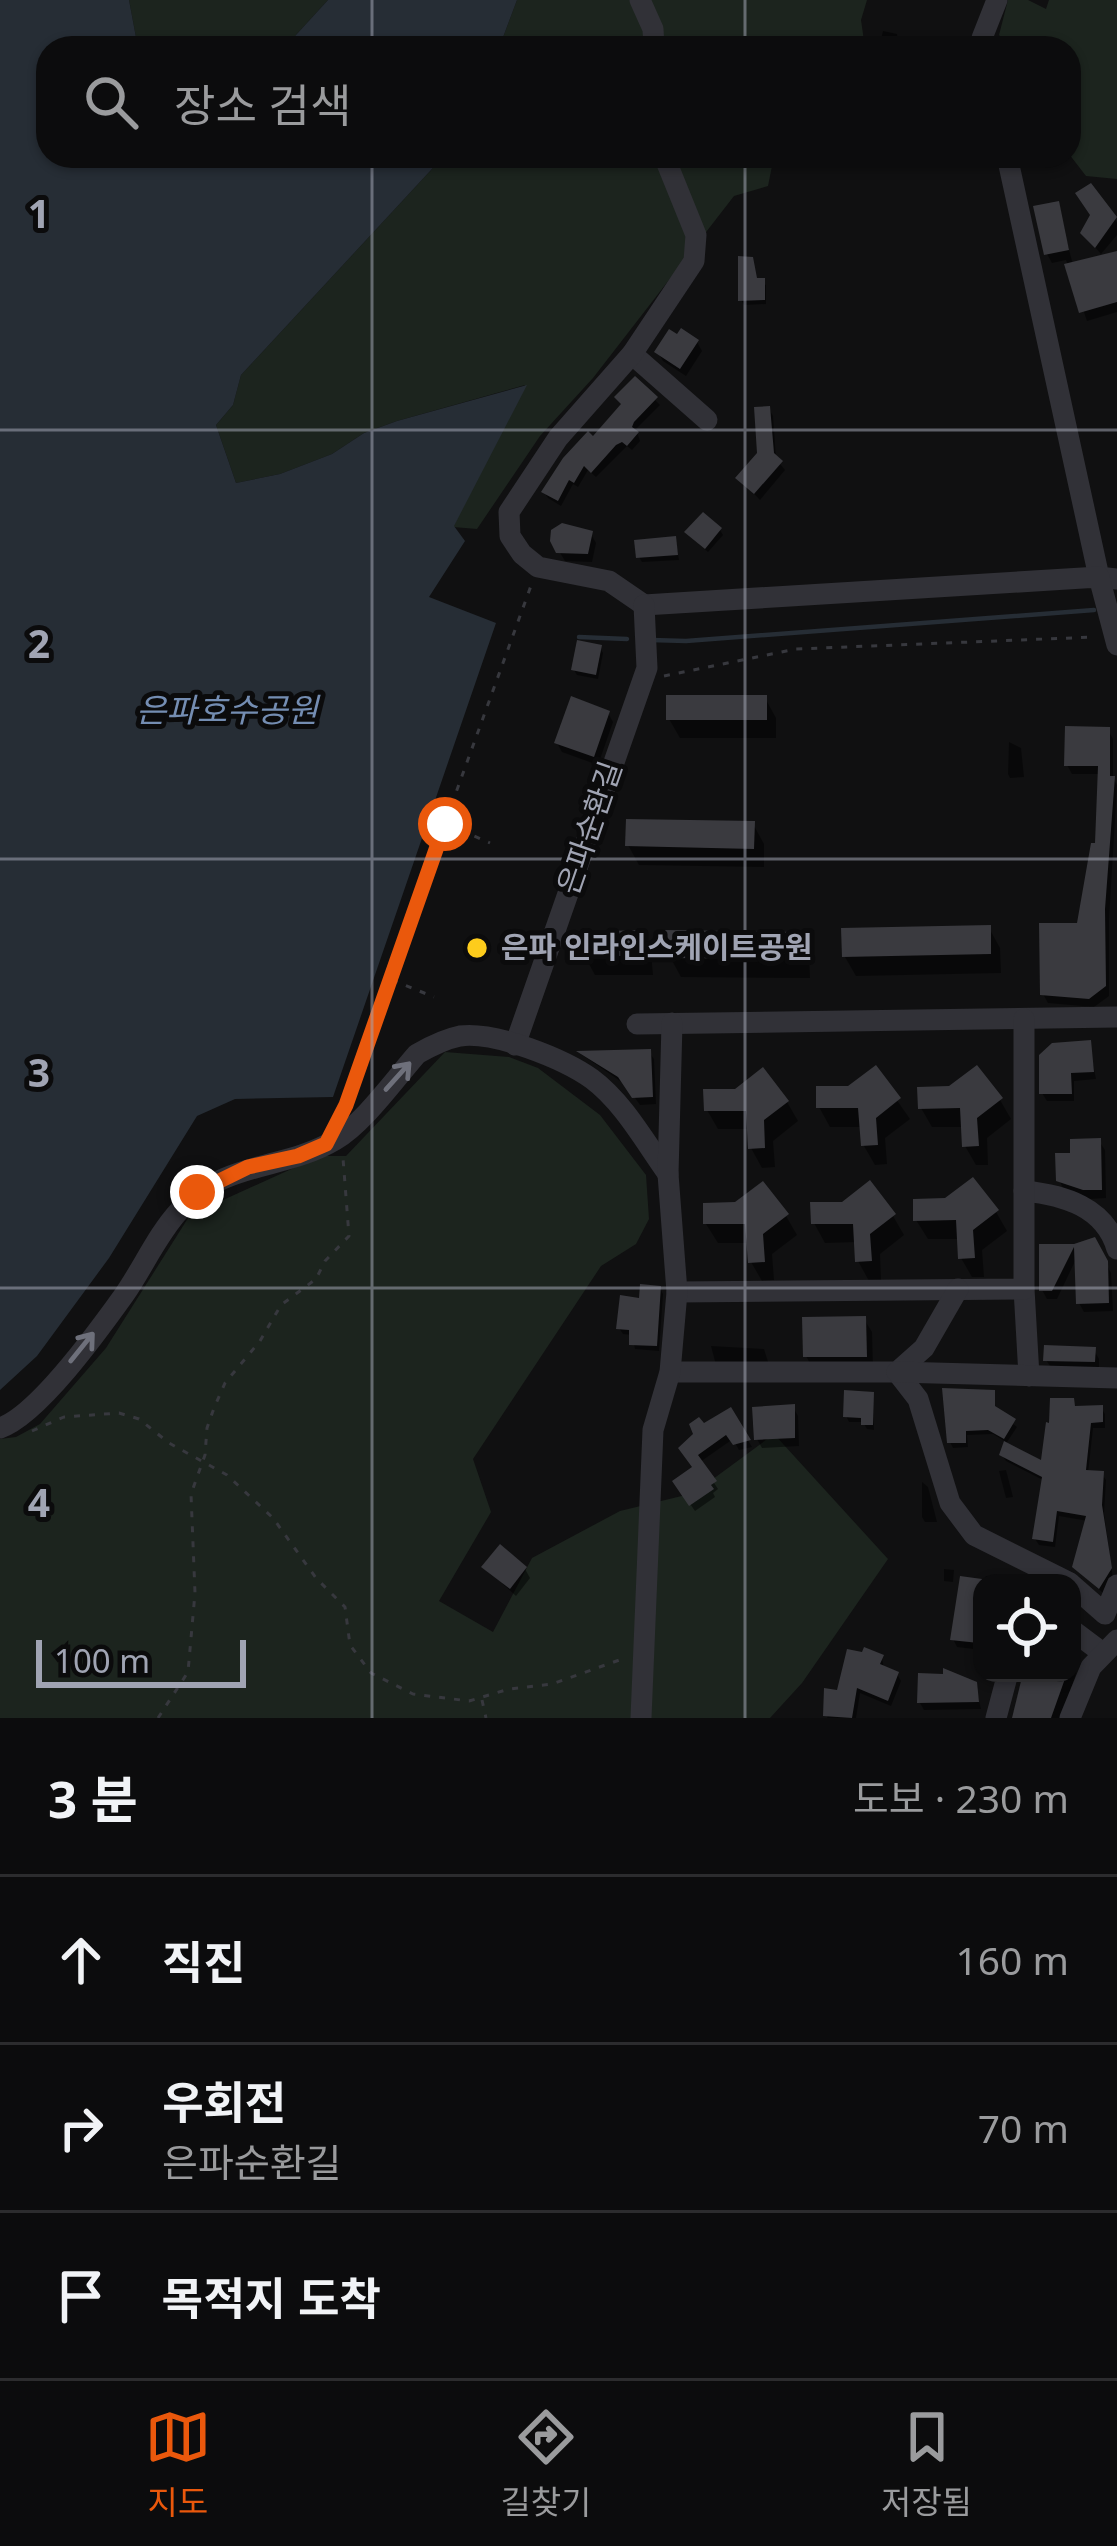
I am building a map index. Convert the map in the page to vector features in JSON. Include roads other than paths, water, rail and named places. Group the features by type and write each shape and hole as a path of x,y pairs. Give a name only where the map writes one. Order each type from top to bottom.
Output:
{"street":[{"path":"640,0 653,36"},
{"path":"983,36 997,0"},
{"path":"669,168 696,235 694,261 632,354 558,438 508,512 510,536 522,554 538,567 609,581 644,605 1108,578"},
{"path":"1010,168 1108,578 1116,640"},
{"path":"632,354 707,421"},
{"name":"은파순환길","path":"515,1045 647,668 644,605"},
{"path":"637,1024 1117,1017"},
{"path":"1024,1019 1024,1288 1029,1376"},
{"path":"641,1718 653,1430 670,1372 676,1292 668,1174 672,1023"},
{"path":"0,1428 14,1423 45,1395 124,1296 176,1214 197,1192 248,1167 330,1143 417,1054 434,1044 463,1036 515,1045 594,1081 622,1110 668,1174"},
{"path":"1024,1191 1054,1194 1082,1204 1112,1230 1117,1249"},
{"path":"676,1292 1024,1288"},
{"path":"897,1372 924,1348 958,1289"},
{"path":"670,1372 1117,1378"},
{"path":"897,1372 918,1400 950,1503 974,1535 1051,1574"},
{"path":"1070,1718 1101,1652 1105,1614 1117,1586"},
{"path":"1081,1593 1105,1614"},
{"path":"996,1718 1005,1682"}],"water":[{"name":"은파호수공원","path":"0,0 129,0 136,36 36,36 36,168 433,168 241,375 233,405 216,425 236,483 280,474 332,454 364,433 397,421 527,385 454,526 465,541 429,597 496,623 333,1097 235,1099 197,1116 109,1258 37,1356 0,1390"},
{"path":"328,0 517,0 504,36 295,36"}],"waterway":[{"path":"651,640 1094,610"},
{"path":"579,637 627,639"}],"place":[{"name":"은파 인라인스케이트공원","path":"477,948"}]}
